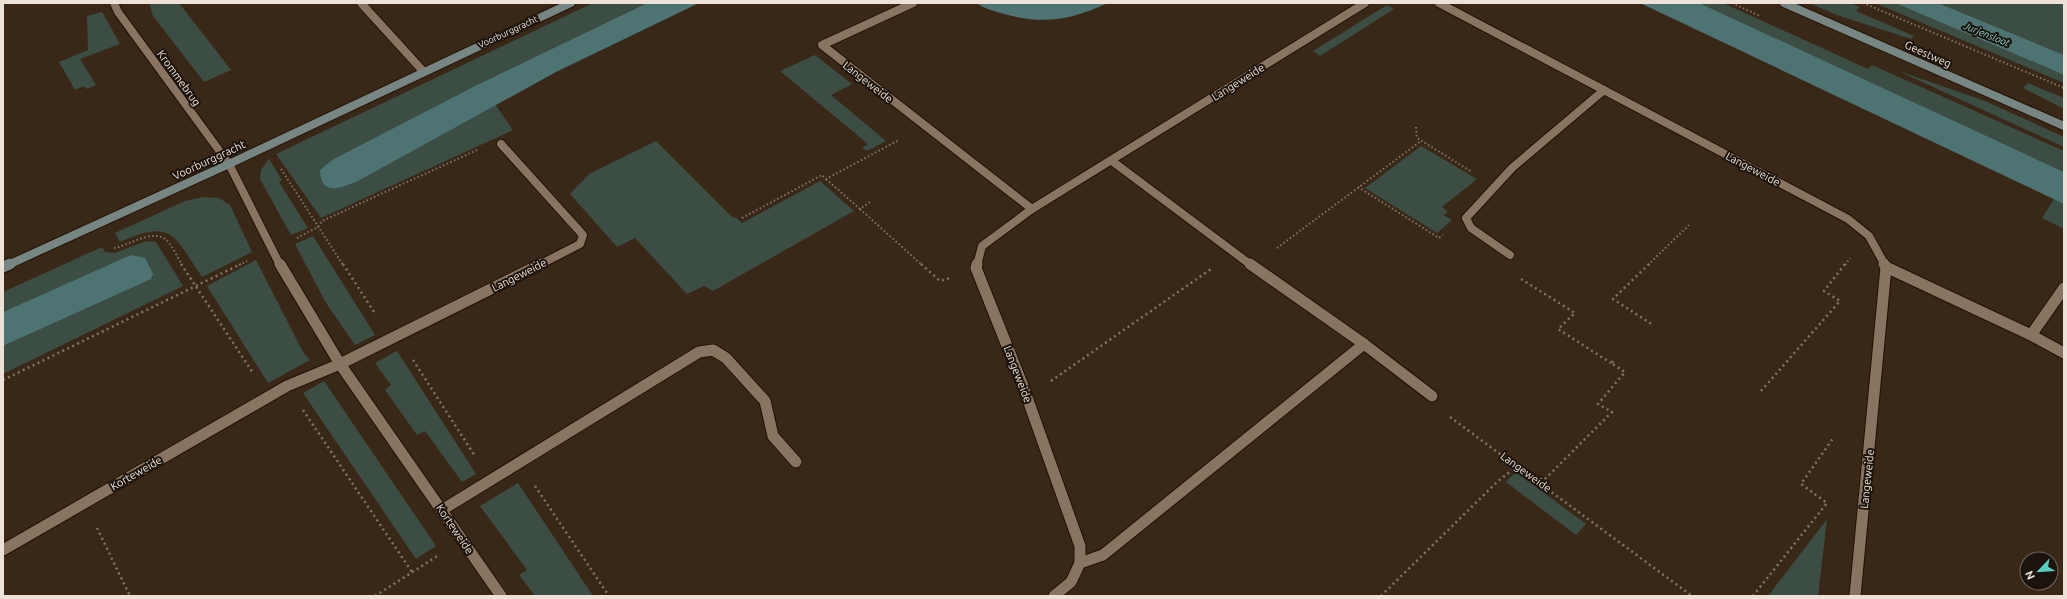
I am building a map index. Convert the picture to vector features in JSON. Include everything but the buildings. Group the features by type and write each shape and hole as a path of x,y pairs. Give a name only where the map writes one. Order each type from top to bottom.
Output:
{"street":[{"name":"Krommebrug","path":"114,3 118,12 229,164"},
{"path":"361,3 423,72"},
{"name":"Voorburggracht","path":"3,267 229,164 571,3"},
{"name":"Langeweide","path":"913,3 822,46 1032,209"},
{"name":"Langeweide","path":"1054,596 1071,582 1080,563 1080,546 1023,386 976,268 982,246 1032,209 1112,161 1365,3"},
{"name":"Langeweide","path":"1439,3 1848,219 1869,236 1886,267 1855,596"},
{"name":"Geestweg","path":"1784,3 2064,126"},
{"path":"1510,255 1471,228 1466,218 1512,168 1604,90"},
{"name":"Langeweide","path":"340,364 580,244 583,235 501,144"},
{"path":"1112,161 1253,266 1364,344 1432,396"},
{"name":"Korteweide","path":"229,164 271,249 340,364 501,596"},
{"path":"1886,267 2031,335 2064,353"},
{"path":"2031,335 2064,288"},
{"path":"1080,563 1103,555 1364,344"},
{"path":"442,510 699,352 713,350 726,358 765,401 773,436 796,462"},
{"name":"Korteweide","path":"3,550 287,386 340,364"}],"path":[{"name":"Geestweg","path":"1863,3 2064,88"},
{"path":"826,179 925,126"},
{"path":"1416,127 1416,138 1495,186"},
{"path":"1253,266 1421,141"},
{"path":"742,218 822,175 940,281 976,268"},
{"path":"1358,187 1439,238 1448,231"},
{"path":"860,209 870,202"},
{"path":"100,223 110,246 114,248 137,239 151,236 160,236 166,239 269,397"},
{"path":"1653,325 1613,299 1688,226"},
{"path":"1023,386 1047,383 1234,252"},
{"path":"1761,391 1840,301 1824,291 1854,253"},
{"path":"1510,255 1499,264 1575,314 1558,329 1625,372 1598,404 1612,412 1541,483"},
{"path":"1611,363 1616,359"},
{"path":"287,386 412,572"},
{"name":"Langeweide","path":"1432,396 1443,412 1692,596"},
{"path":"1753,596 1827,503 1801,484 1834,438"},
{"path":"519,462 609,596"},
{"path":"1381,596 1497,482 1517,466"},
{"path":"85,503 130,596"},
{"path":"375,596 462,540"}],"green space":[{"path":"149,3 179,3 231,70 204,82 153,16"},
{"path":"593,3 647,3 479,84 358,181 495,104 513,130 321,218 276,154"},
{"path":"1697,3 1723,3 1868,69 1872,65 2064,151 2064,172"},
{"path":"1809,3 1850,3 1860,7 1856,11 1914,36 1911,39 1837,15"},
{"path":"1875,3 1895,3 2064,75 2064,83"},
{"path":"1938,3 2064,3 2064,55"},
{"path":"1387,5 1394,9 1320,56 1313,51"},
{"path":"102,12 120,44 80,59 96,85 87,89 84,86 75,90 59,62 88,50 87,16"},
{"path":"815,55 852,84 831,95 886,141 867,151 862,148 868,144 780,71"},
{"path":"1896,70 1985,101 2064,137 2064,147"},
{"path":"2028,83 2064,98 2064,109 2023,88"},
{"path":"656,141 733,218 735,217 742,223 820,181 854,211 713,291 704,286 687,294 635,238 617,247 570,194 589,174"},
{"path":"1421,146 1477,179 1442,207 1448,212 1443,215 1452,220 1437,233 1365,188"},
{"path":"269,159 282,180 279,182 308,228 291,235 260,179 261,170"},
{"path":"203,197 219,198 230,205 252,252 202,277 185,251 170,235 162,232 151,232 120,242 115,233 185,201"},
{"path":"2054,199 2064,204 2064,229 2042,218"},
{"path":"313,236 375,335 355,345 326,303 295,244"},
{"path":"146,241 156,242 183,286 3,374 3,346 153,277 131,256 3,312 3,292 102,247 105,252 115,253"},
{"path":"256,260 303,352 310,360 268,383 207,286"},
{"path":"397,351 476,474 462,482 425,431 417,435 385,390 391,385 375,363"},
{"path":"324,381 436,546 416,559 303,393"},
{"path":"1516,472 1586,524 1576,535 1506,482"},
{"path":"518,483 593,596 535,596 519,575 527,570 480,506"},
{"path":"1827,519 1818,596 1768,596"}],"water":[{"path":"647,3 699,3 556,72 358,181 339,188 333,188 324,184 321,179 320,170 332,160 479,84"},
{"path":"976,3 1108,3 1095,9 1069,17 1045,20 1004,14"},
{"path":"1640,3 1699,3 2064,172 2064,204"},
{"name":"Jurjensloot","path":"1895,3 1938,3 2064,55 2064,75"},
{"path":"131,255 145,258 153,274 151,279 3,346 3,312"}]}
